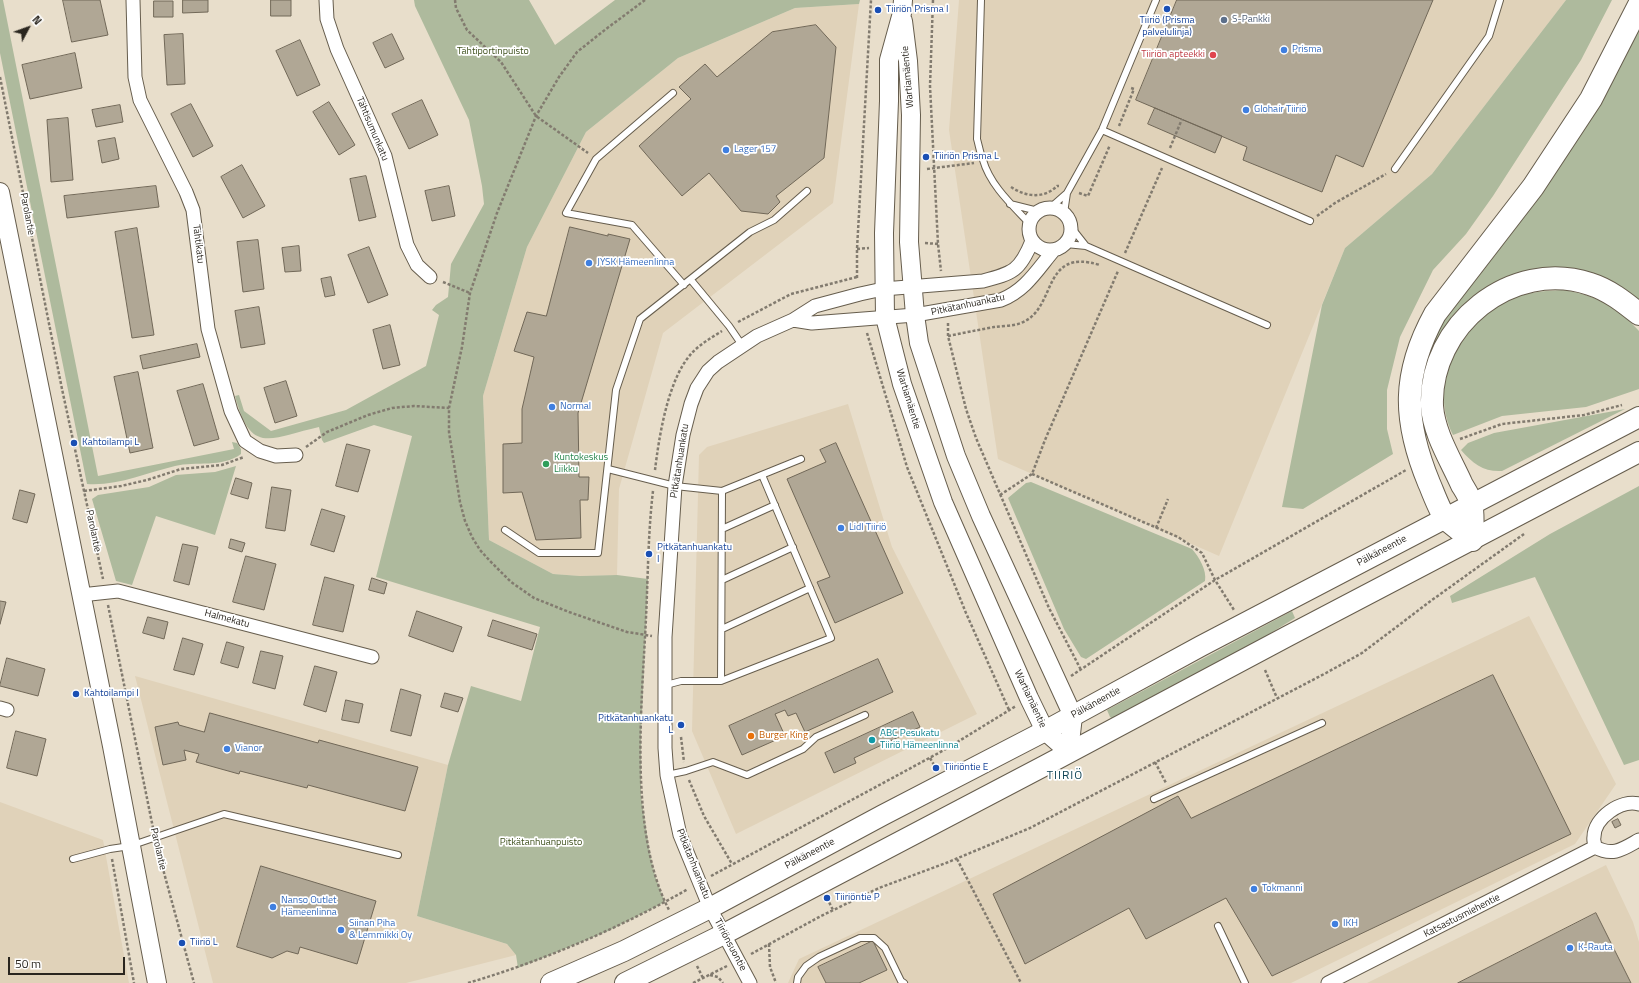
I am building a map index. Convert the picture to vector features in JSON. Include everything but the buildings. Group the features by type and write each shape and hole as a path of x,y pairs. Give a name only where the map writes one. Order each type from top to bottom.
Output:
{"highway":[{"path":"1472,540 1445,518 1423,468 1412,427 1409,406 1413,366 1419,347 1435,314 1533,187 1591,99 1639,5"},
{"path":"1472,540 1471,504 1443,444 1436,425 1432,407 1435,371 1445,346 1460,324 1474,310 1497,294 1519,284 1543,279 1568,280 1589,284 1608,292 1639,314"}],"main road":[{"name":"Wartiamäentie","path":"902,6 908,61 911,115 909,242 915,315 919,343 956,456 981,516 1073,716"},
{"name":"Wartiamäentie","path":"902,6 889,60 883,289 885,317 902,384 943,502 1045,731 1069,752"},
{"path":"0,192 2,217 81,595 157,983"},
{"name":"Pälkäneentie","path":"551,983 624,951 710,908 883,815 1045,731 1201,646 1639,417"},
{"path":"626,983 724,934 1639,452"},
{"path":"1069,752 1073,716"}],"street":[{"name":"Tähtikatu","path":"132,0 135,77 140,100 186,192 193,210 208,329 231,411 245,441 260,451 276,456 296,455"},
{"name":"Tähtisumunkatu","path":"326,0 327,19 336,49 385,156 406,245 417,265 430,277"},
{"path":"1044,209 1064,213 1068,217 1071,227 1069,239 1060,247 1042,249 1032,241 1028,229 1029,223 1033,216 1044,209"},
{"path":"793,320 815,306 883,289 983,281 1010,272 1020,265 1032,241"},
{"name":"Pitkätanhuankatu","path":"710,908 680,836 667,775 665,637 675,486 683,435 697,388 708,371 742,345 757,336 793,320 812,323 915,315 984,304 1010,296 1024,287 1060,247"},
{"name":"Halmekatu","path":"81,595 105,591 118,591 372,657"},
{"path":"1639,804 1624,804 1605,815 1597,825 1593,837 1595,847 1604,852 1614,852 1639,840"},
{"name":"Katsastusmiehentie","path":"1328,983 1595,847"},
{"name":"Tiiriönsuontie","path":"710,908 750,983"}],"lane":[{"path":"981,0 977,139 983,161 990,176 1010,204 1029,223"},
{"path":"1064,213 1068,191 1102,130 1156,0"},
{"path":"1395,169 1488,36 1500,0"},
{"path":"673,93 596,159 566,213 632,225 684,285"},
{"path":"1102,130 1310,221"},
{"path":"505,530 539,553 598,553 616,390 640,319 750,232 774,220 807,191"},
{"path":"1010,204 1044,209 1068,191"},
{"path":"1071,227 1086,246"},
{"path":"1060,247 1086,246 1266,325"},
{"path":"691,280 729,326 742,345"},
{"path":"608,469 675,486 722,491 800,460"},
{"path":"666,684 681,681 721,681 831,638 762,475"},
{"path":"721,681 722,491"},
{"path":"722,529 775,505"},
{"path":"722,580 793,547"},
{"path":"722,629 810,588"},
{"path":"667,775 686,771 713,762 747,775 803,749 816,737 865,715"},
{"path":"1154,799 1322,723"},
{"path":"73,859 110,849 130,846 224,814 398,855"},
{"path":"1218,926 1245,983"},
{"path":"797,983 798,977 806,966 819,957 860,938 874,938 885,948 901,981 904,983"}],"path":[{"path":"455,0 456,8 467,30 501,62 536,116 596,159"},
{"path":"645,0 640,1 577,52 559,77 536,116 497,213 482,262 470,293 462,347 449,408 449,432 460,502 465,521 480,550 511,582 534,598 627,632 645,635"},
{"path":"933,0 930,86 938,244 943,284"},
{"path":"870,36 875,36"},
{"name":"Parolantie","path":"0,77 62,389 159,858 194,983"},
{"path":"1006,183 1018,191 1028,194 1047,194 1057,186 1068,191 1088,196 1134,89 1121,84"},
{"path":"1000,495 1032,474 1045,440 1182,119"},
{"path":"926,142 932,141"},
{"path":"927,169 983,161"},
{"path":"1310,221 1335,203 1395,169"},
{"path":"948,336 1020,323 1032,316 1039,307 1056,274 1065,264 1077,262 1093,263 1105,267"},
{"path":"1112,268 1118,270"},
{"path":"430,277 470,293"},
{"path":"947,311 948,336 966,409 1000,495 1026,551 1049,608 1081,670"},
{"path":"1456,441 1502,424 1584,415 1624,404"},
{"path":"296,455 327,432 368,415 392,408 414,406 449,408"},
{"path":"84,491 121,486 148,480 181,469 222,465 260,451"},
{"path":"1059,683 1081,670 1215,580 1408,469"},
{"path":"1032,474 1178,537 1202,553 1215,580 1236,612"},
{"path":"1156,528 1168,499"},
{"path":"693,983 879,888 957,859 1030,828 1362,653 1528,531"},
{"path":"1265,670 1277,698"},
{"path":"468,983 518,968 608,931 665,902 732,864 930,758 1029,698"},
{"path":"681,731 681,744 686,771 704,816 732,864"},
{"path":"930,758 936,768"},
{"path":"1155,762 1171,791"},
{"path":"110,849 134,983"},
{"path":"957,859 1021,983"},
{"path":"827,898 834,910"},
{"path":"770,944 770,967 776,983"},
{"path":"710,975 718,977 723,983"}],"shaded area":[{"path":"959,0 1566,0 1432,174 1345,248 1219,556 998,459 949,130"},
{"path":"859,4 833,203 663,333 619,489 617,575 580,576 553,574 489,540 483,396 527,247 586,132 678,58 795,8"},
{"path":"848,404 892,547 977,714 736,834 692,731 699,455 707,447"},
{"path":"1529,616 1616,784 1575,844 1291,983 788,983 799,959"},
{"path":"135,676 448,765 417,916 507,944 516,955 406,983 213,983"},
{"path":"0,802 103,840 129,983 0,983"},
{"path":"1606,865 1633,922 1639,942 1639,983 1367,983"}],"green space":[{"path":"0,0 3,0 98,476 234,449 232,442 237,443 241,449 241,454 234,458 217,463 175,466 110,483 87,484 0,53"},
{"name":"Pitkätanhuanpuisto","path":"414,0 529,0 555,45 615,0 860,0 859,4 795,8 678,58 586,132 527,247 483,396 489,540 553,574 580,576 617,575 648,579 641,734 641,796 655,876 665,902 608,931 518,968 516,955 507,944 417,916 448,765 471,686 521,701 540,627 376,577 412,436 374,425 324,443 319,427 275,438 265,438 256,435 248,428 241,415 235,396 239,395 244,411 271,431 346,410 426,366 439,315 432,310 436,305 448,297 451,264 484,204 469,120 415,6"},
{"path":"1566,0 1612,0 1581,60 1493,196 1466,234 1433,270 1400,337 1387,390 1387,429 1393,454 1303,509 1282,507 1322,305 1345,248 1432,174"},
{"path":"1639,28 1639,302 1585,274 1471,303 1426,413 1419,414 1418,398 1432,336 1462,292 1532,207 1617,73"},
{"path":"1562,290 1595,298 1605,303 1623,315 1639,331 1639,389 1586,407 1502,416 1453,435 1446,416 1444,397 1445,379 1451,361 1459,345 1470,330 1484,316 1507,300 1530,293"},
{"path":"1625,409 1502,471 1490,470 1479,466 1461,450 1468,443 1494,433"},
{"path":"236,466 215,535 156,516 132,585 116,581 92,499 98,495 149,487 176,475 215,472"},
{"path":"1031,482 1192,549 1202,564 1205,572 1205,581 1086,659 1081,657 1064,629 1008,498 1026,483"},
{"path":"1639,486 1639,760 1624,765 1535,577 1452,603 1450,596 1550,534"},
{"path":"1292,611 1295,618 1237,654 1113,719 1110,717 1107,710"}],"place":[{"name":"Tiiriö (Prisma palvelulinja)","path":"1167,9"},
{"name":"Tiiriön Prisma I","path":"878,10"},
{"name":"S-Pankki","path":"1224,20"},
{"name":"Prisma","path":"1284,50"},
{"name":"Tiiriön apteekki","path":"1213,55"},
{"name":"Glohair Tiiriö","path":"1246,110"},
{"name":"Lager 157","path":"726,150"},
{"name":"Tiiriön Prisma L","path":"926,157"},
{"name":"JYSK Hämeenlinna","path":"589,263"},
{"name":"Normal","path":"552,407"},
{"name":"Kahtoilampi L","path":"74,443"},
{"name":"Kuntokeskus Liikku","path":"546,464"},
{"name":"Lidl Tiiriö","path":"841,528"},
{"name":"Pitkätanhuankatu I","path":"649,554"},
{"name":"Kahtoilampi I","path":"76,694"},
{"name":"Pitkätanhuankatu L","path":"681,725"},
{"name":"Burger King","path":"751,736"},
{"name":"ABC Pesukatu Tiiriö Hämeenlinna","path":"872,740"},
{"name":"Vianor","path":"227,749"},
{"name":"Tiiriöntie E","path":"936,768"},
{"name":"Tokmanni","path":"1254,889"},
{"name":"Tiiriöntie P","path":"827,898"},
{"name":"Nanso Outlet Hämeenlinna","path":"273,907"},
{"name":"IKH","path":"1335,924"},
{"name":"Siinan Piha & Lemmikki Oy","path":"341,930"},
{"name":"Tiiriö L","path":"182,943"},
{"name":"K-Rauta","path":"1570,948"}],"district":[{"name":"TIIRIÖ","path":"1065,776"}],"park label":[{"name":"Tähtiportinpuisto","path":"493,52"}]}
